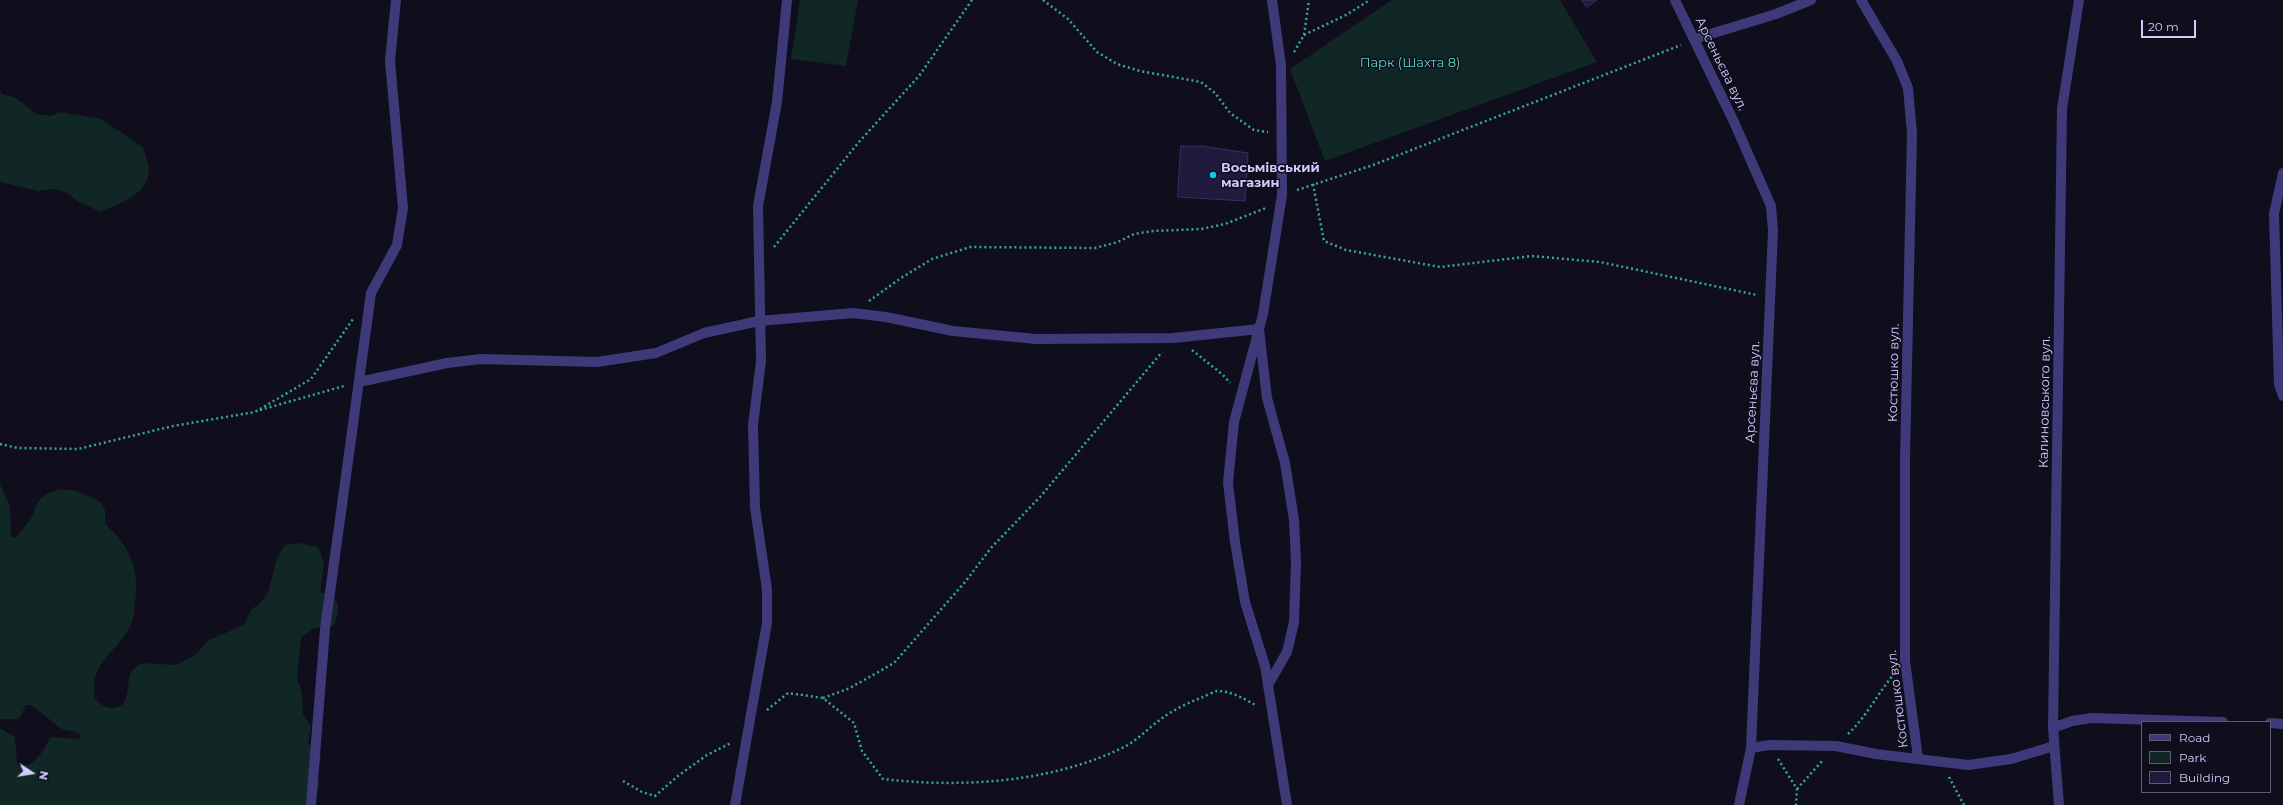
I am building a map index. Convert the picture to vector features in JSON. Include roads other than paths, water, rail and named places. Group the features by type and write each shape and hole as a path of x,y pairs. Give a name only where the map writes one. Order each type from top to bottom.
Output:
{"street":[{"path":"311,805 325,629 371,293 398,246 403,208 390,61 396,0"},
{"path":"735,805 767,623 767,590 755,507 753,425 761,361 759,320 758,206 777,102 787,0"},
{"path":"1272,0 1281,65 1281,199 1259,329 1234,422 1228,483 1235,542 1245,602 1265,666 1287,805"},
{"name":"Арсеньєва вул.","path":"1675,0 1734,122 1771,206 1773,231 1751,748 1739,805"},
{"path":"1694,39 1811,0"},
{"name":"Костюшко вул.","path":"1861,0 1898,61 1908,88 1912,133 1906,450 1905,661 1918,758"},
{"name":"Калиновського вул.","path":"2059,805 2059,780 2053,728 2062,109 2079,0"},
{"path":"2283,174 2274,214 2279,384 2283,396"},
{"path":"360,382 446,363 481,359 597,362 656,353 704,333 759,320 852,313 886,317 952,331 1036,339 1173,338 1259,329"},
{"path":"1259,329 1267,398 1285,462 1294,520 1296,562 1294,622 1287,652 1268,685"},
{"path":"2053,728 2072,721 2092,718 2190,721"},
{"path":"2271,723 2283,724"},
{"path":"1751,748 1769,745 1836,746 1876,754 1968,765 2011,759 2054,746"}],"place":[{"name":"Восьмівський магазин","path":"1213,175"}],"park label":[{"name":"Парк (Шахта 8)","path":"1410,63"}]}
